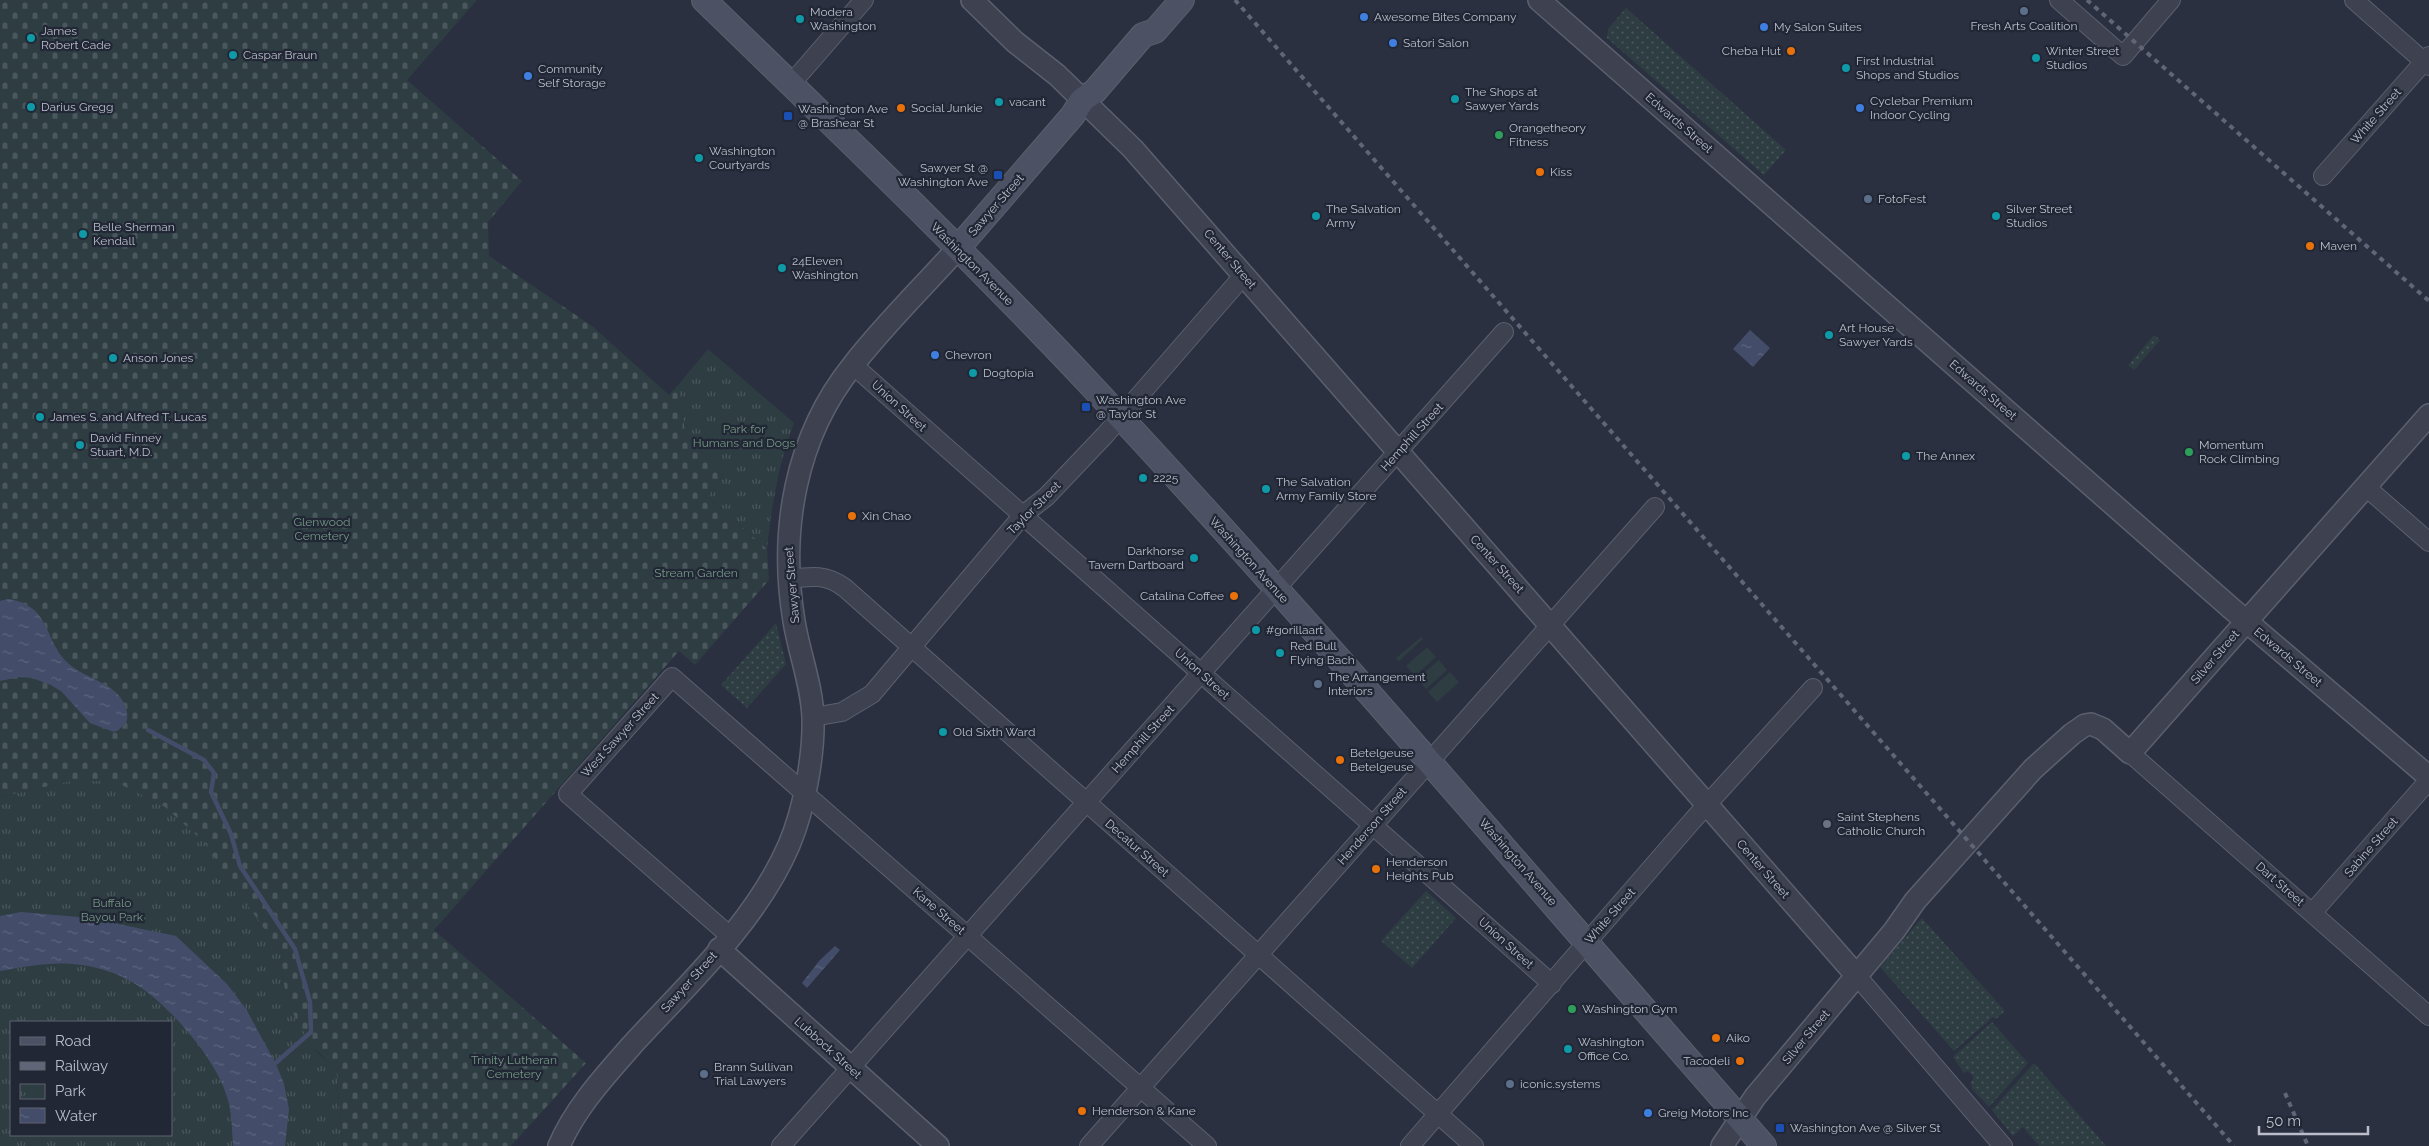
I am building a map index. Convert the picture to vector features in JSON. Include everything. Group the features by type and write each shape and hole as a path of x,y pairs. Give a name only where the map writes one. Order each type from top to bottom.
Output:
{"main road":[{"name":"Washington Avenue","path":"704,0 958,248 1120,417 1430,760 1764,1146"},
{"name":"Sawyer Street","path":"958,248 1073,116 1082,100 1095,91 1143,35 1146,22 1165,0"},
{"name":"Sawyer Street","path":"1143,35 1155,31 1182,0"}],"street":[{"path":"790,85 864,0"},
{"name":"Center Street","path":"972,0 1015,42 1057,75 1133,149 1550,624 2003,1146"},
{"name":"Edwards Street","path":"1539,0 2246,622 2429,779"},
{"path":"2059,0 2123,56 2171,0"},
{"path":"2354,0 2428,61"},
{"name":"White Street","path":"2323,176 2428,61"},
{"name":"Sawyer Street","path":"560,1146 565,1132 598,1084 748,916 770,883 790,844 806,794 813,717 794,620 789,578 788,527 801,467 814,431 834,392 853,365 958,248"},
{"name":"Taylor Street","path":"813,717 842,712 859,704 872,694 1023,516 1046,497 1120,417 1243,276"},
{"name":"Hemphill Street","path":"781,1146 1504,332"},
{"name":"Union Street","path":"853,365 1552,984"},
{"name":"Silver Street","path":"1722,1146 1755,1097 1894,931 1922,906 2038,774 2048,757 2072,734 2084,725 2091,724 2103,729 2130,753 2429,415"},
{"path":"2366,486 2429,542"},
{"name":"Henderson Street","path":"1089,1146 1655,507"},
{"name":"Decatur Street","path":"789,578 818,576 835,580 1474,1146"},
{"name":"West Sawyer Street","path":"568,794 672,677"},
{"name":"Kane Street","path":"672,677 1207,1146"},
{"name":"White Street","path":"1410,1146 1707,805 1813,688"},
{"name":"Dart Street","path":"2130,753 2429,1016"},
{"name":"Sabine Street","path":"2312,913 2429,779"},
{"name":"Lubbock Street","path":"568,794 850,1067 938,1146"}],"green space":[{"name":"Glenwood Cemetery","path":"0,0 477,0 407,80 522,181 488,222 489,256 592,326 669,395 678,385 686,437 724,473 708,497 767,549 769,580 695,665 679,651 434,930 586,1063 511,1146 343,1146 336,1069 304,1035 292,1014 285,992 281,953 72,781 0,797"},
{"path":"1626,8 1786,150 1764,175 1607,38 1608,29"},
{"path":"2154,335 2160,340 2134,370 2128,365"},
{"name":"Park for Humans and Dogs","path":"708,349 794,423 776,485 767,549 708,497 724,473 686,437 678,385"},
{"path":"776,623 786,664 747,708 721,685"},
{"path":"1421,637 1423,639 1399,661 1396,658"},
{"path":"1427,647 1436,657 1415,676 1406,666"},
{"path":"1439,660 1447,670 1426,689 1417,679"},
{"path":"1450,672 1459,682 1437,702 1428,692"},
{"name":"Buffalo Bayou Park","path":"72,781 114,781 165,807 204,842 281,953 285,994 298,1024 319,1054 336,1069 343,1146 0,1146 0,797"},
{"path":"1426,891 1456,918 1412,968 1381,941"},
{"path":"1922,918 2005,1011 1996,1019 1993,1017 1954,1051 1880,967"},
{"path":"1992,1022 2028,1063 1989,1107 1972,1089 1971,1082 1974,1077 1968,1071 1964,1073 1953,1057"},
{"path":"2034,1063 2106,1146 2039,1146 2023,1127 2013,1136 1992,1110"}],"water":[{"path":"1750,330 1770,348 1753,367 1733,349"},
{"path":"9,599 23,603 33,609 40,617 61,655 69,664 118,695 124,702 127,712 127,719 123,727 114,732 90,723 62,692 51,685 32,678 19,677 0,681 0,601"},
{"path":"21,912 89,918 176,936 227,984 246,1009 276,1064 284,1084 289,1109 285,1146 233,1146 229,1103 213,1066 177,1020 150,994 137,985 114,973 80,965 45,964 0,971 0,916"},
{"path":"835,946 840,950 807,988 802,983 819,961"}],"waterway":[{"path":"148,730 204,760 214,773 211,792 231,834 240,866 295,949 310,1002 311,1032 271,1067"}],"railway":[{"path":"1235,0 2234,1146"},
{"path":"2087,0 2429,301"},
{"path":"2285,1093 2308,1146"}],"place":[{"name":"Fresh Arts Coalition","path":"2024,11"},
{"name":"Awesome Bites Company","path":"1364,17"},
{"name":"Modera Washington","path":"800,19"},
{"name":"My Salon Suites","path":"1764,27"},
{"name":"James Robert Cade","path":"31,38"},
{"name":"Satori Salon","path":"1393,43"},
{"name":"Cheba Hut","path":"1791,51"},
{"name":"Caspar Braun","path":"233,55"},
{"name":"Winter Street Studios","path":"2036,58"},
{"name":"First Industrial Shops and Studios","path":"1846,68"},
{"name":"Community Self Storage","path":"528,76"},
{"name":"The Shops at Sawyer Yards","path":"1455,99"},
{"name":"vacant","path":"999,102"},
{"name":"Darius Gregg","path":"31,107"},
{"name":"Social Junkie","path":"901,108"},
{"name":"Cyclebar Premium Indoor Cycling","path":"1860,108"},
{"name":"Washington Ave @ Brashear St","path":"788,116"},
{"name":"Orangetheory Fitness","path":"1499,135"},
{"name":"Washington Courtyards","path":"699,158"},
{"name":"Kiss","path":"1540,172"},
{"name":"Sawyer St @ Washington Ave","path":"998,175"},
{"name":"FotoFest","path":"1868,199"},
{"name":"The Salvation Army","path":"1316,216"},
{"name":"Silver Street Studios","path":"1996,216"},
{"name":"Belle Sherman Kendall","path":"83,234"},
{"name":"Maven","path":"2310,246"},
{"name":"24Eleven Washington","path":"782,268"},
{"name":"Art House Sawyer Yards","path":"1829,335"},
{"name":"Chevron","path":"935,355"},
{"name":"Anson Jones","path":"113,358"},
{"name":"Dogtopia","path":"973,373"},
{"name":"Washington Ave @ Taylor St","path":"1086,407"},
{"name":"James S. and Alfred T. Lucas","path":"40,417"},
{"name":"David Finney Stuart, M.D.","path":"80,445"},
{"name":"Momentum Rock Climbing","path":"2189,452"},
{"name":"The Annex","path":"1906,456"},
{"name":"2225","path":"1143,478"},
{"name":"The Salvation Army Family Store","path":"1266,489"},
{"name":"Xin Chao","path":"852,516"},
{"name":"Darkhorse Tavern Dartboard","path":"1194,558"},
{"name":"Catalina Coffee","path":"1234,596"},
{"name":"#gorillaart","path":"1256,630"},
{"name":"Red Bull Flying Bach","path":"1280,653"},
{"name":"The Arrangement Interiors","path":"1318,684"},
{"name":"Old Sixth Ward","path":"943,732"},
{"name":"Betelgeuse Betelgeuse","path":"1340,760"},
{"name":"Saint Stephens Catholic Church","path":"1827,824"},
{"name":"Henderson Heights Pub","path":"1376,869"},
{"name":"Washington Gym","path":"1572,1009"},
{"name":"Aiko","path":"1716,1038"},
{"name":"Washington Office Co.","path":"1568,1049"},
{"name":"Tacodeli","path":"1740,1061"},
{"name":"Brann Sullivan Trial Lawyers","path":"704,1074"},
{"name":"iconic.systems","path":"1510,1084"},
{"name":"Henderson & Kane","path":"1082,1111"},
{"name":"Greig Motors Inc","path":"1648,1113"},
{"name":"Washington Ave @ Silver St","path":"1780,1128"}],"park label":[{"name":"Stream Garden","path":"696,573"},
{"name":"Trinity Lutheran Cemetery","path":"514,1067"}]}
